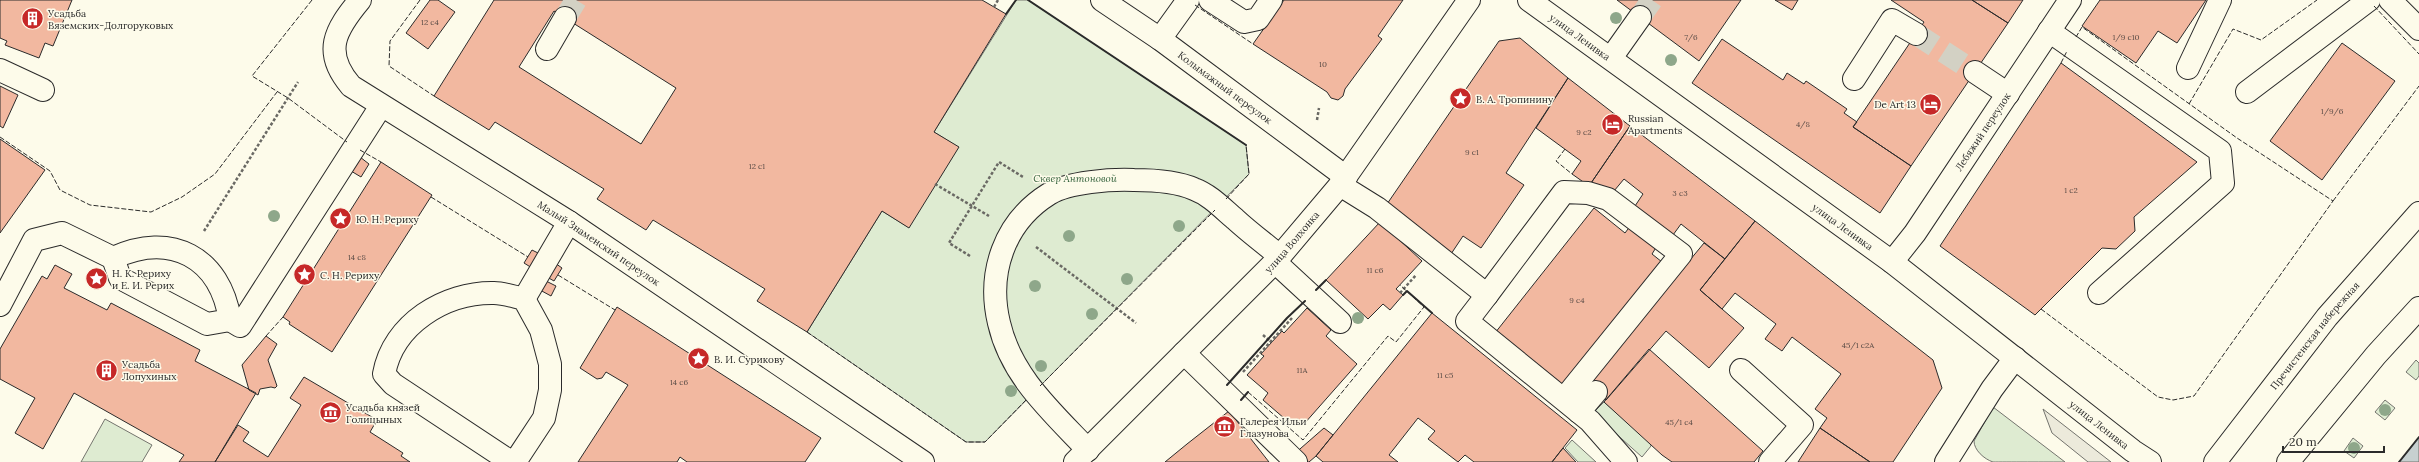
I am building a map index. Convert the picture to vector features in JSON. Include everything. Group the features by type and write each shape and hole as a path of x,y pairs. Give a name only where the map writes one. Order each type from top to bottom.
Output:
{"street":[{"name":"Малый Знаменский переулок","path":"360,0 346,18 336,35 335,56 339,72 350,86 569,222 923,462"},
{"name":"Колымажный переулок","path":"1102,0 1160,39 1487,295"},
{"path":"1160,39 1188,0"},
{"path":"1210,0 1244,22 1258,19 1271,0"},
{"name":"улица Волхонка","path":"1078,457 1277,259 1343,181 1470,0"},
{"name":"улица Ленивка","path":"1530,0 1892,262 2133,451 2150,462"},
{"name":"Лебяжий переулок","path":"1892,262 1915,233 2070,0"},
{"path":"2188,68 2220,0"},
{"path":"2247,92 2368,0"},
{"path":"2390,0 2419,29"},
{"path":"1611,58 1640,17"},
{"path":"547,49 565,18"},
{"path":"1854,79 1892,20 1916,34"},
{"path":"2049,31 2220,151 2223,183 2099,292"},
{"path":"0,70 43,90"},
{"path":"1975,72 2008,94"},
{"path":"0,305 34,240 62,233 113,258 120,278 207,324 230,320 240,326 381,106"},
{"path":"1078,457 1016,367 1006,347 995,304 995,272 1001,252 1012,230 1025,214 1049,193 1094,181 1147,180 1173,183 1194,189 1220,205 1340,322"},
{"path":"1572,406 1681,254 1608,200 1588,193 1564,192 1462,328 1572,406 1590,421 1626,462"},
{"name":"Пречистенская набережная","path":"2215,462 2327,317 2419,212"},
{"path":"524,299 569,222"},
{"path":"113,258 131,249 151,246 171,248 189,255 206,267 218,282 227,300 230,320"},
{"path":"511,462 393,384 384,374 387,359 407,326 430,310 463,297 494,293 524,299 541,330 550,364 550,390 544,418 515,462"},
{"path":"2288,462 2376,355 2419,308"},
{"path":"1184,353 1296,462"},
{"path":"1946,462 1992,389 2015,358"},
{"path":"1741,370 1802,425 1770,462"},
{"path":"1572,406 1596,392"}],"path":[{"path":"994,7 998,0"},
{"path":"189,255 298,82"},
{"path":"1317,120 1319,108"},
{"path":"949,243 999,162"},
{"path":"936,184 983,212"},
{"path":"1012,230 1136,323"},
{"path":"1238,378 1277,334"},
{"path":"1263,335 1270,342"}],"green space":[{"name":"Сквер Антоновой","path":"1016,0 1028,0 1246,145 1249,174 985,442 966,442 807,332 882,211 908,227 958,147 934,132"},
{"path":"2416,360 2419,363 2419,376 2416,380 2406,372"},
{"path":"2385,400 2395,408 2385,420 2375,412"},
{"path":"1604,402 1650,442 1651,446 1642,457 1593,413"},
{"path":"1993,407 2065,462 1993,462 1986,459 1976,448 1974,441"},
{"path":"105,419 152,445 142,462 81,462"},
{"path":"2353,438 2363,446 2354,458 2344,451"},
{"path":"1572,440 1596,462 1578,462 1565,448"}],"shaded area":[{"path":"2043,409 2111,462 2088,462 2052,433"},
{"path":"2419,437 2419,462 2399,462"}],"building":[{"name":"Усадьба Вяземских-Долгоруковых","path":"0,0 72,0 53,46 45,43 39,58 5,45 7,41 0,38"},
{"path":"430,0 438,0 455,12 428,49 406,33"},
{"path":"494,0 982,0 1006,14 934,132 959,147 909,228 882,211 807,332 757,301 765,289 653,220 646,230 597,199 604,189 495,122 489,130 434,96","holes":["554,11 676,88 641,144 519,67"]},
{"path":"1284,0 1403,0 1378,36 1382,39 1345,89 1343,96 1338,100 1331,98 1327,92 1253,44"},
{"path":"1617,0 1741,0 1699,61"},
{"path":"1775,0 1798,0 1792,10"},
{"path":"1891,0 1972,0 2008,23 1911,166 1853,127 1924,22"},
{"path":"1972,0 2023,0 2008,23"},
{"path":"2100,0 2206,0 2177,43 2158,31 2136,63 2082,26"},
{"path":"1520,38 1568,78 1506,173 1524,185 1481,248 1463,236 1451,254 1387,204 1499,41"},
{"path":"1722,39 1783,80 1787,73 1804,84 1806,81 1847,109 1844,113 1857,122 1853,127 1911,166 1880,213 1692,83"},
{"path":"2342,43 2395,81 2322,180 2270,141"},
{"path":"2061,63 2197,162 2134,217 2135,231 2116,249 2102,248 2035,315 1940,246"},
{"path":"1568,78 1630,126 1589,186 1572,174 1581,161 1536,128"},
{"path":"0,86 18,95 3,128 0,126"},
{"path":"1630,126 1755,221 1725,259 1681,224 1673,235 1635,206 1643,194 1624,179 1614,191 1589,186"},
{"path":"0,139 45,170 0,233"},
{"path":"360,157 369,164 361,177 351,171"},
{"path":"381,162 432,195 332,352 289,324 290,322 283,317"},
{"path":"1594,208 1625,233 1631,225 1657,246 1652,254 1662,262 1562,387 1495,333"},
{"path":"1755,221 1933,360 1942,388 1893,462 1870,462 1820,428 1827,418 1815,409 1841,374 1792,337 1782,351 1765,339 1776,324 1735,293 1722,309 1700,290"},
{"path":"1380,222 1422,261 1396,289 1403,295 1390,310 1383,304 1368,319 1326,280"},
{"path":"1704,243 1725,259 1700,290 1744,328 1709,368 1666,331 1606,400 1587,385"},
{"path":"532,250 540,254 532,268 524,263"},
{"path":"555,263 562,268 554,281 547,277"},
{"name":"Усадьба Лопухиных","path":"55,265 72,274 64,288 107,310 111,303 200,350 195,361 256,393 215,462 179,462 184,455 74,393 43,449 15,433 35,398 0,379 0,349 42,276 47,279"},
{"path":"546,281 556,286 551,296 540,290"},
{"path":"617,307 821,438 805,462 687,462 680,457 677,462 578,462 628,385 606,372 602,378 597,379 580,368"},
{"path":"1307,308 1331,330 1326,336 1357,364 1304,424 1297,419 1292,425 1263,400 1268,393 1247,375 1264,356 1261,354 1282,331 1284,333"},
{"path":"1432,313 1577,430 1552,462 1474,462 1465,455 1458,462 1428,439 1435,431 1418,418 1389,455 1398,462 1323,462 1316,456"},
{"path":"266,336 277,344 268,360 277,386 275,388 271,387 260,389 258,395 249,390 242,365"},
{"path":"1649,349 1763,451 1754,462 1672,462 1662,455 1604,402"},
{"name":"Усадьба князей Голицыных","path":"304,377 377,420 370,432 403,453 401,456 410,462 215,462 238,425 249,432 243,441 268,457 301,405 290,398"},
{"name":"Галерея Ильи Глазунова","path":"1229,411 1269,462 1165,462 1187,444"},
{"name":"Галерея Ильи Глазунова","path":"1324,428 1333,435 1316,456 1309,462 1285,462"},
{"path":"1820,428 1870,462 1798,462"},
{"path":"1563,448 1576,462 1552,462"}],"tunnel":[{"path":"565,18 576,0"},
{"path":"1640,17 1652,0"},
{"path":"1916,34 1975,72"}],"fence":[{"path":"312,0 252,76 288,98 347,142"},
{"path":"420,0 390,41 389,66 434,96"},
{"path":"2189,104 2233,29 2261,40 2317,0"},
{"path":"1195,5 1253,44"},
{"path":"2374,6 2419,54"},
{"path":"2041,309 2158,397 2173,400 2194,396 2333,201 2237,138 2082,27 2076,37"},
{"path":"2061,63 2067,51"},
{"path":"2333,201 2419,86"},
{"path":"0,137 50,171 60,190 90,205 151,212 182,197 215,174 277,92"},
{"path":"1226,199 1249,174 1246,145"},
{"path":"1565,149 1556,161 1572,174"},
{"path":"360,150 381,162"},
{"path":"431,197 528,257"},
{"path":"1040,386 1215,210"},
{"path":"558,275 615,310"},
{"path":"1248,392 1303,440 1388,336 1396,342 1424,307 1400,285"},
{"path":"266,336 283,317"},
{"path":"807,332 966,442 985,442 1027,399"}],"wall":[{"path":"1006,14 1016,0"},
{"path":"1028,0 1246,145"},
{"path":"1316,290 1326,280"},
{"path":"1403,295 1407,291 1432,313"},
{"path":"1227,385 1287,318 1305,301"},
{"path":"1241,400 1248,392"},
{"path":"2399,462 2419,437"}],"place":[{"name":"Усадьба Вяземских-Долгоруковых","path":"32,19"},
{"name":"В. А. Тропинину","path":"1461,99"},
{"name":"De Art 13","path":"1931,104"},
{"name":"Russian Apartments","path":"1612,124"},
{"name":"Ю. Н. Рериху","path":"341,219"},
{"name":"С. Н. Рериху","path":"304,275"},
{"name":"Н. К. Рериху и Е. И. Рерих","path":"96,279"},
{"name":"В. И. Сурикову","path":"698,359"},
{"name":"Усадьба Лопухиных","path":"106,370"},
{"name":"Усадьба князей Голицыных","path":"331,413"},
{"name":"Галерея Ильи Глазунова","path":"1225,427"}]}
